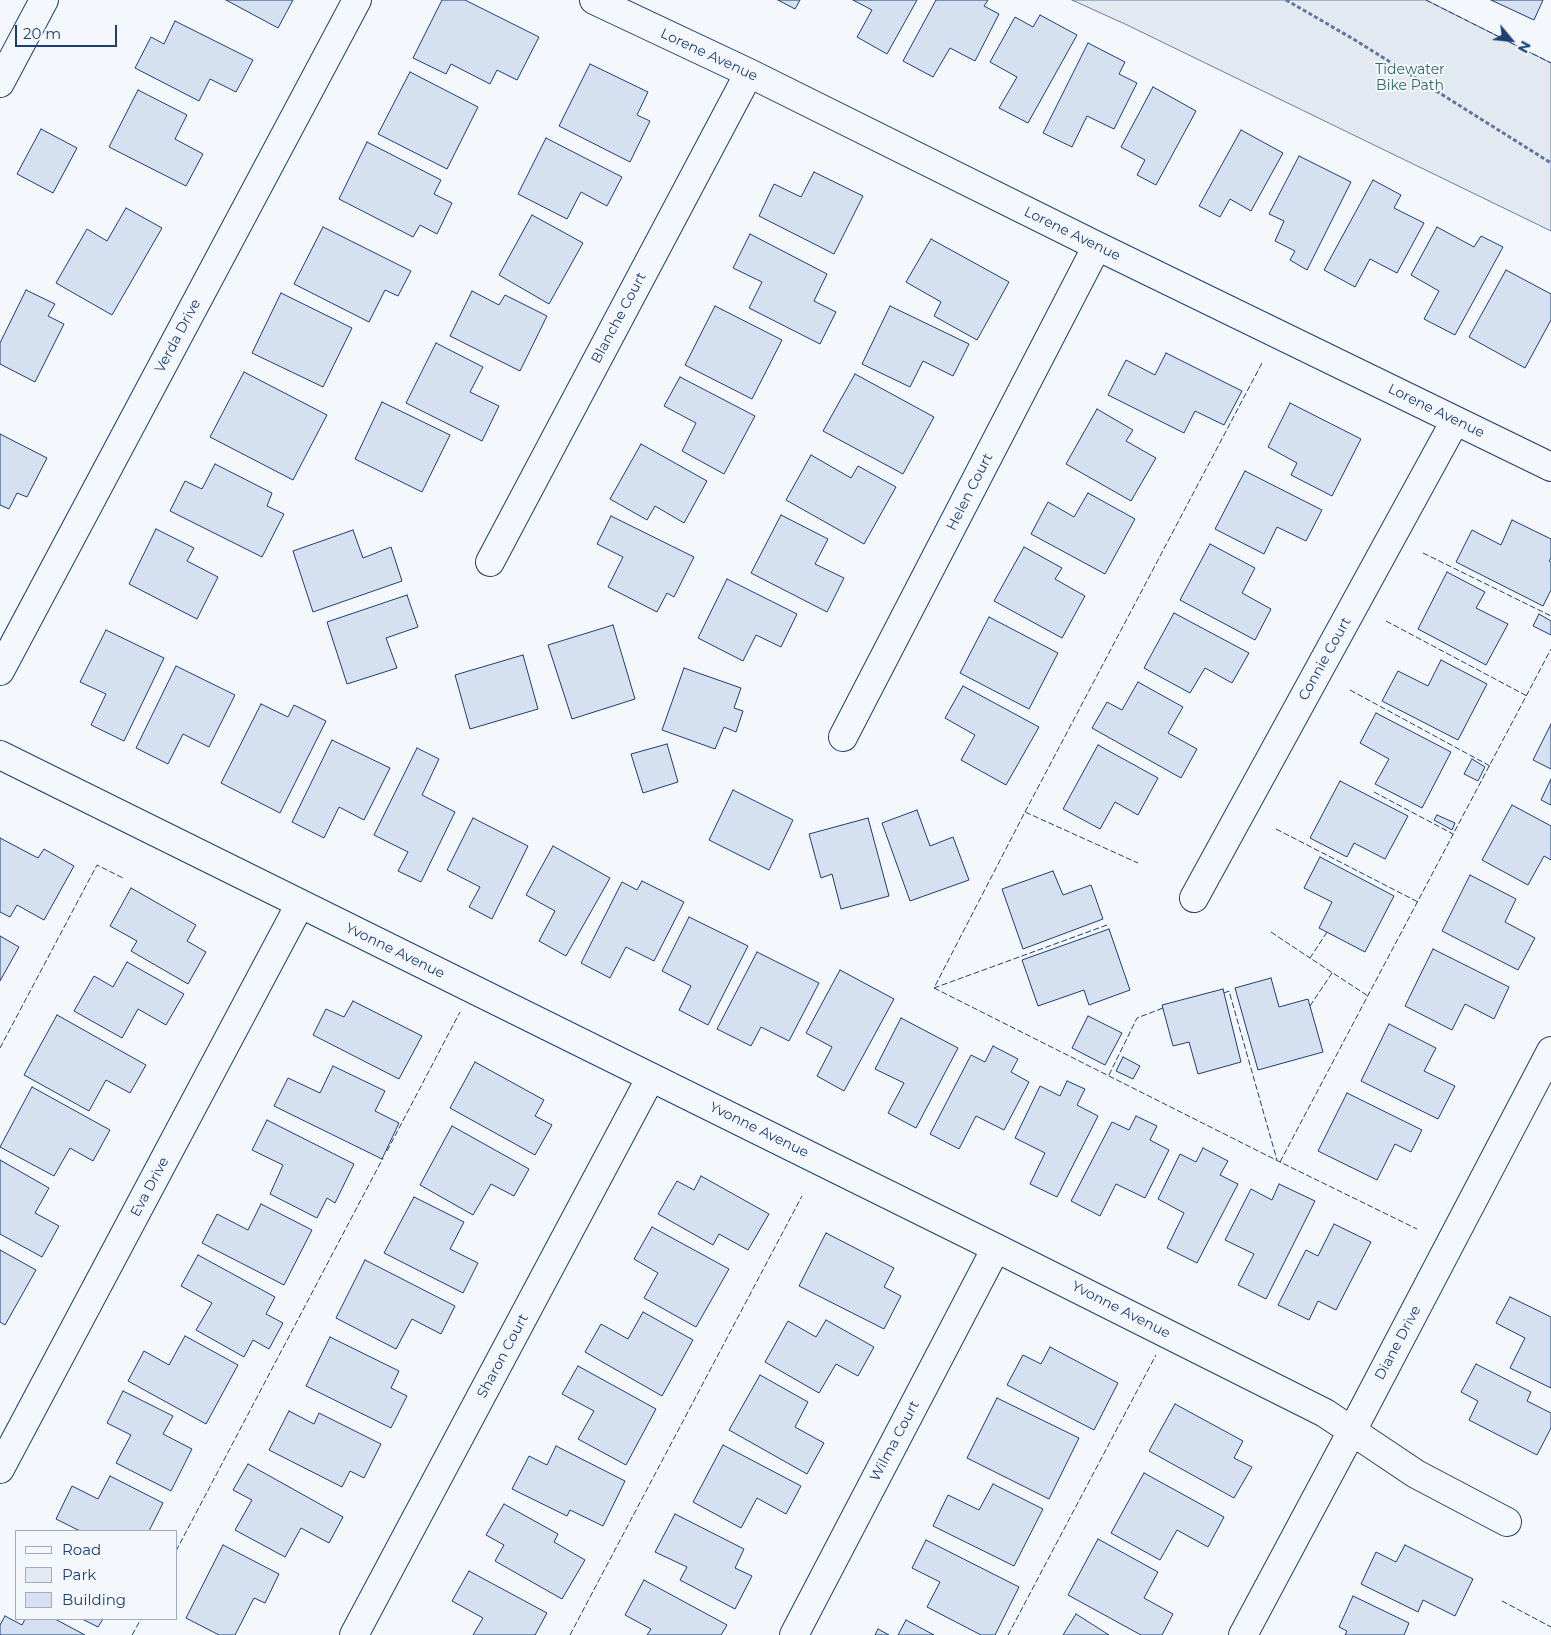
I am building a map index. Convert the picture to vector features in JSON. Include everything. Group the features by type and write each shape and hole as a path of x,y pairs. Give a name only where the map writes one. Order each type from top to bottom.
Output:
{"street":[{"path":"0,83 44,0"},
{"name":"Verda Drive","path":"0,671 357,0"},
{"name":"Lorene Avenue","path":"594,0 749,73 1097,246 1551,467"},
{"name":"Blanche Court","path":"490,562 749,73"},
{"name":"Helen Court","path":"843,737 1097,246"},
{"name":"Connie Court","path":"1194,898 1455,421"},
{"name":"Yvonne Avenue","path":"0,755 1325,1413 1416,1474 1507,1522"},
{"name":"Eva Drive","path":"0,1469 300,904"},
{"name":"Diane Drive","path":"1243,1635 1551,1050"},
{"name":"Sharon Court","path":"354,1635 651,1077"},
{"name":"Wilma Court","path":"794,1635 996,1248"}],"path":[{"path":"1286,0 1355,40 1551,163"}],"green space":[{"name":"Tidewater Bike Path","path":"1072,0 1426,0 1551,63 1551,231 1125,24"}],"building":[{"path":"226,0 293,0 278,28"},
{"path":"442,0 465,0 539,37 517,80 497,70 490,84 451,64 446,74 413,58"},
{"path":"778,0 800,0 795,9"},
{"path":"853,0 917,0 887,54 857,37 872,10"},
{"path":"936,0 988,0 984,6 999,14 975,61 950,48 933,77 903,61"},
{"path":"1491,0 1543,0 1534,20"},
{"path":"1040,15 1077,35 1028,123 999,108 1017,77 990,62 1015,17 1033,27"},
{"path":"175,21 253,60 236,92 210,79 199,101 135,68 151,37 164,44"},
{"path":"1088,43 1125,62 1119,74 1137,83 1114,129 1087,116 1072,147 1043,133"},
{"path":"590,64 648,92 637,115 650,121 630,162 559,126"},
{"path":"410,72 478,107 447,169 378,134"},
{"path":"1153,87 1196,111 1156,185 1137,175 1145,160 1121,147"},
{"path":"138,90 187,115 175,139 203,154 186,186 109,147"},
{"path":"41,129 77,148 53,193 17,174"},
{"path":"1241,130 1283,153 1251,211 1230,199 1220,217 1199,206"},
{"path":"546,138 622,177 607,206 581,192 567,219 518,194"},
{"path":"367,142 441,180 434,194 452,203 437,234 420,225 413,237 339,199"},
{"path":"1299,156 1351,182 1307,270 1290,260 1295,251 1275,241 1284,221 1269,214"},
{"path":"814,172 863,196 834,254 759,216 774,184 801,197"},
{"path":"1373,180 1401,195 1394,208 1424,223 1397,273 1370,259 1355,287 1324,270"},
{"path":"126,208 162,228 112,315 56,283 87,229 107,241"},
{"path":"532,215 583,243 549,304 499,275"},
{"path":"323,227 411,271 398,296 385,290 369,322 294,284"},
{"path":"1437,227 1474,247 1481,236 1503,247 1455,335 1424,319 1439,291 1411,275"},
{"path":"750,234 827,274 814,301 836,312 820,344 749,308 762,282 733,268"},
{"path":"931,239 1009,282 977,340 934,316 941,302 906,282"},
{"path":"1506,270 1551,294 1551,320 1525,368 1469,337"},
{"path":"26,290 55,304 48,316 64,324 35,382 0,364 0,343"},
{"path":"472,291 499,305 505,295 547,316 520,371 450,336"},
{"path":"281,293 352,328 323,387 252,353"},
{"path":"715,306 782,340 752,399 685,365"},
{"path":"890,306 969,344 953,376 923,361 910,387 862,364"},
{"path":"436,343 483,367 470,392 499,406 482,441 406,403"},
{"path":"1166,353 1242,391 1224,425 1195,411 1184,433 1108,395 1126,360 1155,375"},
{"path":"244,372 327,415 293,480 210,437"},
{"path":"855,374 934,417 903,474 823,431"},
{"path":"680,377 755,416 724,474 682,451 696,423 664,406"},
{"path":"382,402 450,435 422,492 355,459"},
{"path":"1290,403 1361,439 1332,496 1291,475 1297,463 1268,447"},
{"path":"1097,409 1133,430 1126,441 1156,458 1131,501 1066,464"},
{"path":"0,434 47,458 27,497 17,493 9,509 0,505"},
{"path":"641,444 707,481 684,523 655,506 647,520 610,499"},
{"path":"811,455 851,478 858,466 896,487 864,544 786,500"},
{"path":"215,464 272,493 267,506 284,514 262,557 170,511 185,481 202,489"},
{"path":"1245,471 1322,510 1306,541 1277,527 1264,554 1215,529"},
{"path":"1088,493 1135,519 1105,574 1031,534 1048,502 1074,517"},
{"path":"781,515 828,539 815,564 844,578 827,612 751,573"},
{"path":"611,516 694,557 674,597 667,593 657,612 608,587 623,557 597,544"},
{"path":"1512,520 1551,539 1551,558 1549,561 1551,562 1551,590 1543,606 1456,562 1472,530 1501,545"},
{"path":"156,529 194,548 187,561 218,577 197,619 129,584"},
{"path":"353,530 363,558 391,547 402,581 313,612 293,551"},
{"path":"1210,544 1255,568 1242,593 1271,609 1255,640 1180,600"},
{"path":"1024,547 1062,568 1055,579 1085,596 1062,638 994,601"},
{"path":"1447,572 1485,592 1476,608 1508,624 1486,665 1418,629"},
{"path":"727,579 797,614 781,647 756,635 743,661 698,638"},
{"path":"407,595 418,627 386,638 397,668 347,684 327,622"},
{"path":"1174,613 1249,653 1232,683 1205,668 1190,693 1144,668"},
{"path":"1539,614 1551,621 1551,635 1533,626"},
{"path":"989,617 1058,653 1029,709 960,673"},
{"path":"613,625 635,699 572,719 548,645"},
{"path":"106,630 164,658 124,741 91,725 106,694 80,682"},
{"path":"523,655 538,709 470,729 455,675"},
{"path":"1441,660 1487,684 1458,740 1382,701 1398,671 1428,686"},
{"path":"176,666 235,695 209,747 183,734 168,764 136,748"},
{"path":"684,668 741,688 734,708 743,711 736,732 724,727 715,749 662,730"},
{"path":"1138,682 1183,707 1168,733 1197,749 1181,778 1092,728 1107,702 1122,710"},
{"path":"963,686 1039,727 1006,785 961,760 975,735 945,718"},
{"path":"261,704 288,717 294,705 326,721 280,813 221,783"},
{"path":"1376,713 1451,752 1422,808 1375,784 1389,759 1360,743"},
{"path":"1551,724 1551,769 1533,760"},
{"path":"332,740 390,768 364,820 339,807 324,838 292,822"},
{"path":"667,744 678,782 643,793 631,754"},
{"path":"1098,745 1158,778 1138,815 1115,802 1100,829 1063,809"},
{"path":"417,748 439,759 422,795 455,812 421,882 398,871 408,852 374,835"},
{"path":"1472,759 1485,767 1478,781 1464,774"},
{"path":"1551,779 1551,805 1541,800"},
{"path":"1340,781 1408,816 1385,859 1354,843 1347,857 1310,838"},
{"path":"733,790 793,820 769,870 709,840"},
{"path":"1512,805 1551,826 1551,860 1544,856 1528,885 1482,860"},
{"path":"917,810 930,846 953,837 969,880 910,901 882,823"},
{"path":"1437,815 1455,823 1452,830 1434,820"},
{"path":"473,818 528,846 492,919 469,907 480,887 447,870"},
{"path":"868,818 889,896 841,909 832,874 821,878 809,834"},
{"path":"0,838 38,858 44,849 74,866 44,920 17,905 10,917 0,912"},
{"path":"553,846 610,878 566,956 539,941 555,911 526,895"},
{"path":"1320,857 1394,896 1365,952 1319,928 1332,902 1304,888"},
{"path":"1053,871 1063,895 1091,885 1103,919 1023,949 1002,889"},
{"path":"1470,875 1516,899 1505,922 1535,938 1518,970 1442,931"},
{"path":"642,881 684,902 654,961 626,947 610,978 581,963 622,882 637,890"},
{"path":"131,888 196,925 187,941 206,952 188,984 131,951 137,941 110,926"},
{"path":"689,917 748,946 708,1025 679,1010 691,986 662,971"},
{"path":"1109,929 1130,990 1089,1005 1084,990 1038,1006 1022,960"},
{"path":"0,936 19,947 0,981"},
{"path":"1433,949 1509,987 1494,1019 1465,1004 1452,1030 1405,1006"},
{"path":"757,952 819,983 789,1041 761,1027 751,1046 717,1029"},
{"path":"127,962 184,994 166,1025 138,1009 122,1038 74,1011 94,976 113,987"},
{"path":"840,970 894,999 844,1091 817,1076 832,1047 806,1033"},
{"path":"1271,978 1279,1007 1308,999 1323,1052 1258,1070 1235,988"},
{"path":"1223,989 1241,1062 1198,1074 1189,1042 1173,1046 1162,1005"},
{"path":"353,1001 422,1036 399,1079 313,1035 326,1009 344,1017"},
{"path":"57,1015 146,1065 130,1093 106,1080 89,1111 24,1075"},
{"path":"1088,1016 1122,1033 1105,1065 1072,1048"},
{"path":"901,1018 958,1048 916,1128 888,1113 904,1083 875,1069"},
{"path":"1389,1024 1436,1048 1424,1071 1455,1086 1438,1119 1361,1081"},
{"path":"993,1046 1018,1059 1011,1072 1029,1082 1004,1130 976,1116 959,1149 930,1134 971,1055 985,1062"},
{"path":"1123,1057 1140,1066 1133,1079 1116,1071"},
{"path":"475,1062 544,1100 535,1116 552,1125 535,1155 450,1108"},
{"path":"333,1066 385,1091 375,1111 399,1123 382,1159 274,1106 288,1078 320,1093"},
{"path":"1067,1081 1085,1089 1077,1105 1098,1116 1057,1197 1030,1184 1045,1153 1015,1138 1040,1086 1060,1096"},
{"path":"32,1087 110,1130 93,1161 70,1148 54,1176 0,1147"},
{"path":"1347,1093 1422,1130 1411,1152 1395,1144 1377,1180 1318,1151"},
{"path":"1136,1116 1157,1126 1150,1140 1169,1150 1145,1198 1116,1184 1100,1216 1071,1201 1112,1122 1129,1130"},
{"path":"267,1120 354,1164 335,1203 327,1198 317,1218 270,1194 283,1165 252,1150"},
{"path":"452,1126 529,1169 514,1196 491,1184 473,1215 420,1185"},
{"path":"1203,1148 1228,1161 1220,1175 1238,1184 1197,1263 1167,1248 1184,1213 1158,1199 1180,1154 1196,1162"},
{"path":"0,1160 49,1188 35,1213 59,1226 42,1257 0,1234"},
{"path":"701,1176 769,1214 748,1250 719,1234 713,1245 658,1214 677,1181 694,1190"},
{"path":"1279,1184 1315,1201 1266,1299 1238,1285 1254,1254 1225,1240 1251,1189 1272,1200"},
{"path":"414,1197 464,1222 450,1249 478,1263 463,1293 384,1253"},
{"path":"261,1204 312,1230 284,1285 202,1243 217,1214 248,1230"},
{"path":"1334,1224 1371,1242 1336,1310 1318,1301 1309,1320 1278,1305 1306,1250 1318,1256"},
{"path":"652,1227 729,1269 696,1327 644,1298 658,1273 634,1259"},
{"path":"826,1233 894,1268 884,1287 901,1296 884,1329 799,1286"},
{"path":"0,1250 36,1270 5,1325 0,1322"},
{"path":"198,1255 275,1297 266,1314 283,1323 269,1349 253,1340 244,1357 196,1330 212,1303 181,1286"},
{"path":"365,1260 455,1306 441,1334 412,1319 396,1349 336,1318"},
{"path":"1510,1297 1551,1317 1551,1388 1510,1368 1525,1338 1496,1323"},
{"path":"643,1312 693,1340 662,1396 585,1352 601,1324 628,1339"},
{"path":"826,1320 874,1347 858,1376 836,1364 819,1393 765,1362 788,1321 816,1337"},
{"path":"185,1336 238,1365 206,1424 128,1381 144,1351 169,1365"},
{"path":"330,1337 399,1371 391,1388 407,1396 391,1428 306,1386"},
{"path":"1050,1347 1118,1383 1094,1430 1007,1385 1023,1355 1041,1364"},
{"path":"1476,1364 1531,1392 1527,1401 1551,1413 1551,1428 1537,1455 1469,1420 1478,1401 1461,1392"},
{"path":"578,1366 656,1409 626,1465 578,1439 594,1411 562,1394"},
{"path":"760,1375 808,1402 795,1427 824,1443 807,1474 729,1430"},
{"path":"123,1391 173,1416 163,1434 192,1449 171,1491 116,1463 131,1435 107,1423"},
{"path":"997,1398 1079,1438 1049,1499 967,1458"},
{"path":"1175,1404 1243,1441 1234,1458 1252,1467 1234,1498 1149,1451"},
{"path":"289,1411 314,1424 319,1413 381,1444 364,1478 350,1471 342,1487 269,1450"},
{"path":"723,1445 801,1486 786,1514 757,1498 741,1528 693,1502"},
{"path":"556,1446 625,1481 603,1526 570,1510 567,1516 512,1489 529,1456 547,1465"},
{"path":"248,1464 343,1517 329,1543 301,1528 285,1557 235,1530 252,1500 233,1490"},
{"path":"1144,1473 1224,1517 1208,1547 1177,1530 1160,1560 1111,1533"},
{"path":"110,1476 163,1503 150,1530 78,1530 56,1519 72,1486 98,1499"},
{"path":"993,1484 1043,1509 1014,1566 933,1526 948,1495 979,1510"},
{"path":"504,1504 558,1534 554,1542 585,1560 562,1599 495,1561 504,1545 486,1535"},
{"path":"675,1514 744,1549 735,1568 752,1576 735,1609 680,1580 687,1567 655,1552"},
{"path":"1098,1539 1158,1572 1144,1598 1173,1614 1162,1635 1141,1635 1068,1595"},
{"path":"926,1540 1019,1587 995,1635 981,1635 927,1607 940,1582 912,1568"},
{"path":"223,1545 279,1574 265,1603 254,1598 235,1635 219,1635 186,1618"},
{"path":"1405,1545 1473,1579 1455,1616 1423,1600 1418,1612 1361,1584 1376,1552 1396,1562"},
{"path":"469,1571 547,1613 535,1635 473,1635 483,1618 452,1601"},
{"path":"644,1580 727,1625 721,1635 647,1635 651,1629 625,1615"},
{"path":"1353,1596 1409,1623 1404,1635 1345,1635 1347,1631 1339,1627"},
{"path":"1076,1614 1109,1635 1063,1635"},
{"path":"5,1616 22,1625 24,1620 57,1620 85,1635 0,1635 0,1625"},
{"path":"84,1620 102,1620 98,1627"},
{"path":"906,1620 934,1635 898,1635"},
{"path":"878,1629 889,1635 875,1635"}],"fence":[{"path":"1426,0 1551,63"},
{"path":"1025,812 1262,363"},
{"path":"1423,553 1551,616"},
{"path":"1386,621 1527,696"},
{"path":"1280,1162 1551,649"},
{"path":"1350,690 1490,766"},
{"path":"1374,792 1453,834"},
{"path":"1107,925 934,988 1025,812 1138,863"},
{"path":"1276,829 1418,902"},
{"path":"0,1048 97,865 123,878"},
{"path":"1271,932 1310,958"},
{"path":"1327,932 1310,958 1368,996"},
{"path":"1310,1006 1332,973"},
{"path":"934,988 1417,1229"},
{"path":"1224,993 1229,991 1277,1160"},
{"path":"1109,1075 1137,1018 1163,1008"},
{"path":"387,1151 460,1012"},
{"path":"178,1547 383,1158"},
{"path":"570,1635 802,1196"},
{"path":"1008,1635 1156,1355"},
{"path":"1502,1601 1551,1627"},
{"path":"132,1635 140,1620"}]}
